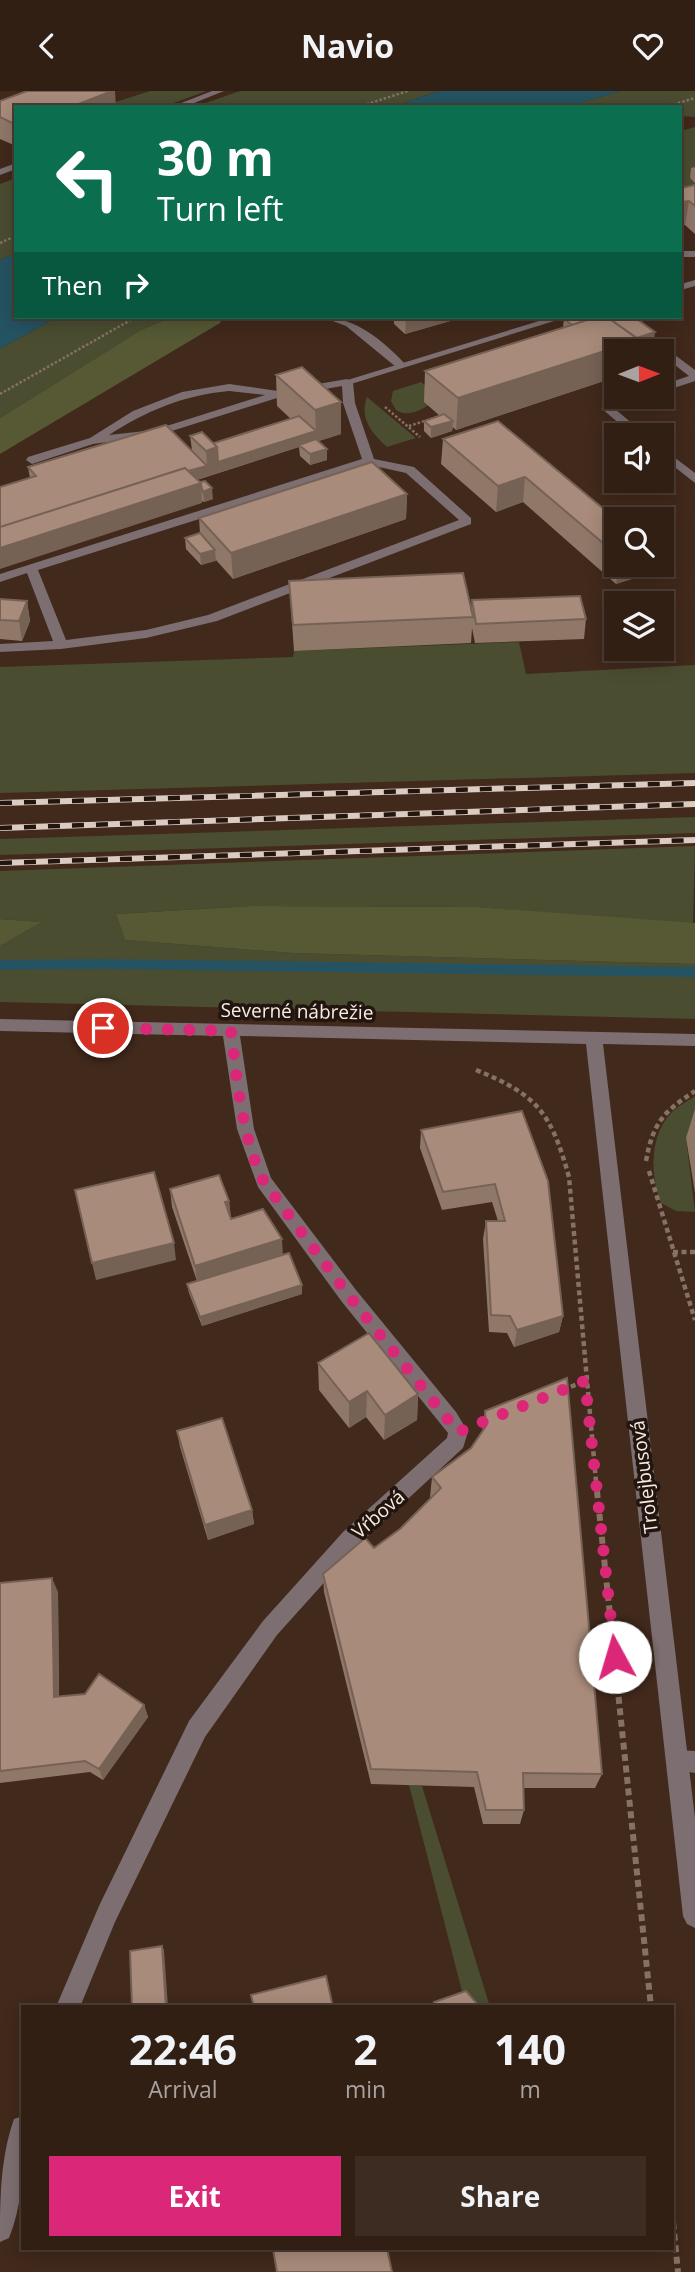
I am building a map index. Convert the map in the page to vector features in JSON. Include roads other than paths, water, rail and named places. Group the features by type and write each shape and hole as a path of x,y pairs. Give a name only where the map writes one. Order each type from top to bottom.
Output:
{"street":[{"path":"181,105 220,91"},
{"path":"334,319 350,324 400,365"},
{"path":"32,460 91,441 155,433 278,394 347,381 555,319"},
{"path":"620,319 695,376"},
{"path":"674,384 695,376"},
{"path":"347,381 349,403 369,461"},
{"path":"91,441 139,410 221,386 243,386 278,394"},
{"path":"608,409 625,423"},
{"path":"0,578 369,461 410,470 467,521 212,618 146,634 61,645 0,648"},
{"path":"674,462 695,479"},
{"path":"31,568 61,645"},
{"name":"Severné nábrežie","path":"0,1025 695,1040"},
{"name":"Vŕbová","path":"69,2005 107,1914 197,1729 270,1628 350,1539 450,1451 458,1432 349,1296 264,1182 258,1170 240,1094 231,1031"},
{"name":"Trolejbusová","path":"594,1038 686,1762 695,1916"},
{"path":"0,2229 21,2137"}],"water":[{"path":"439,91 621,91 572,105 397,105"},
{"path":"14,254 14,319 53,319 0,349 0,260"}],"waterway":[{"path":"0,965 695,972"}],"railway":[{"path":"0,803 695,783"},
{"path":"0,828 695,804"},
{"path":"0,863 695,840"}]}
